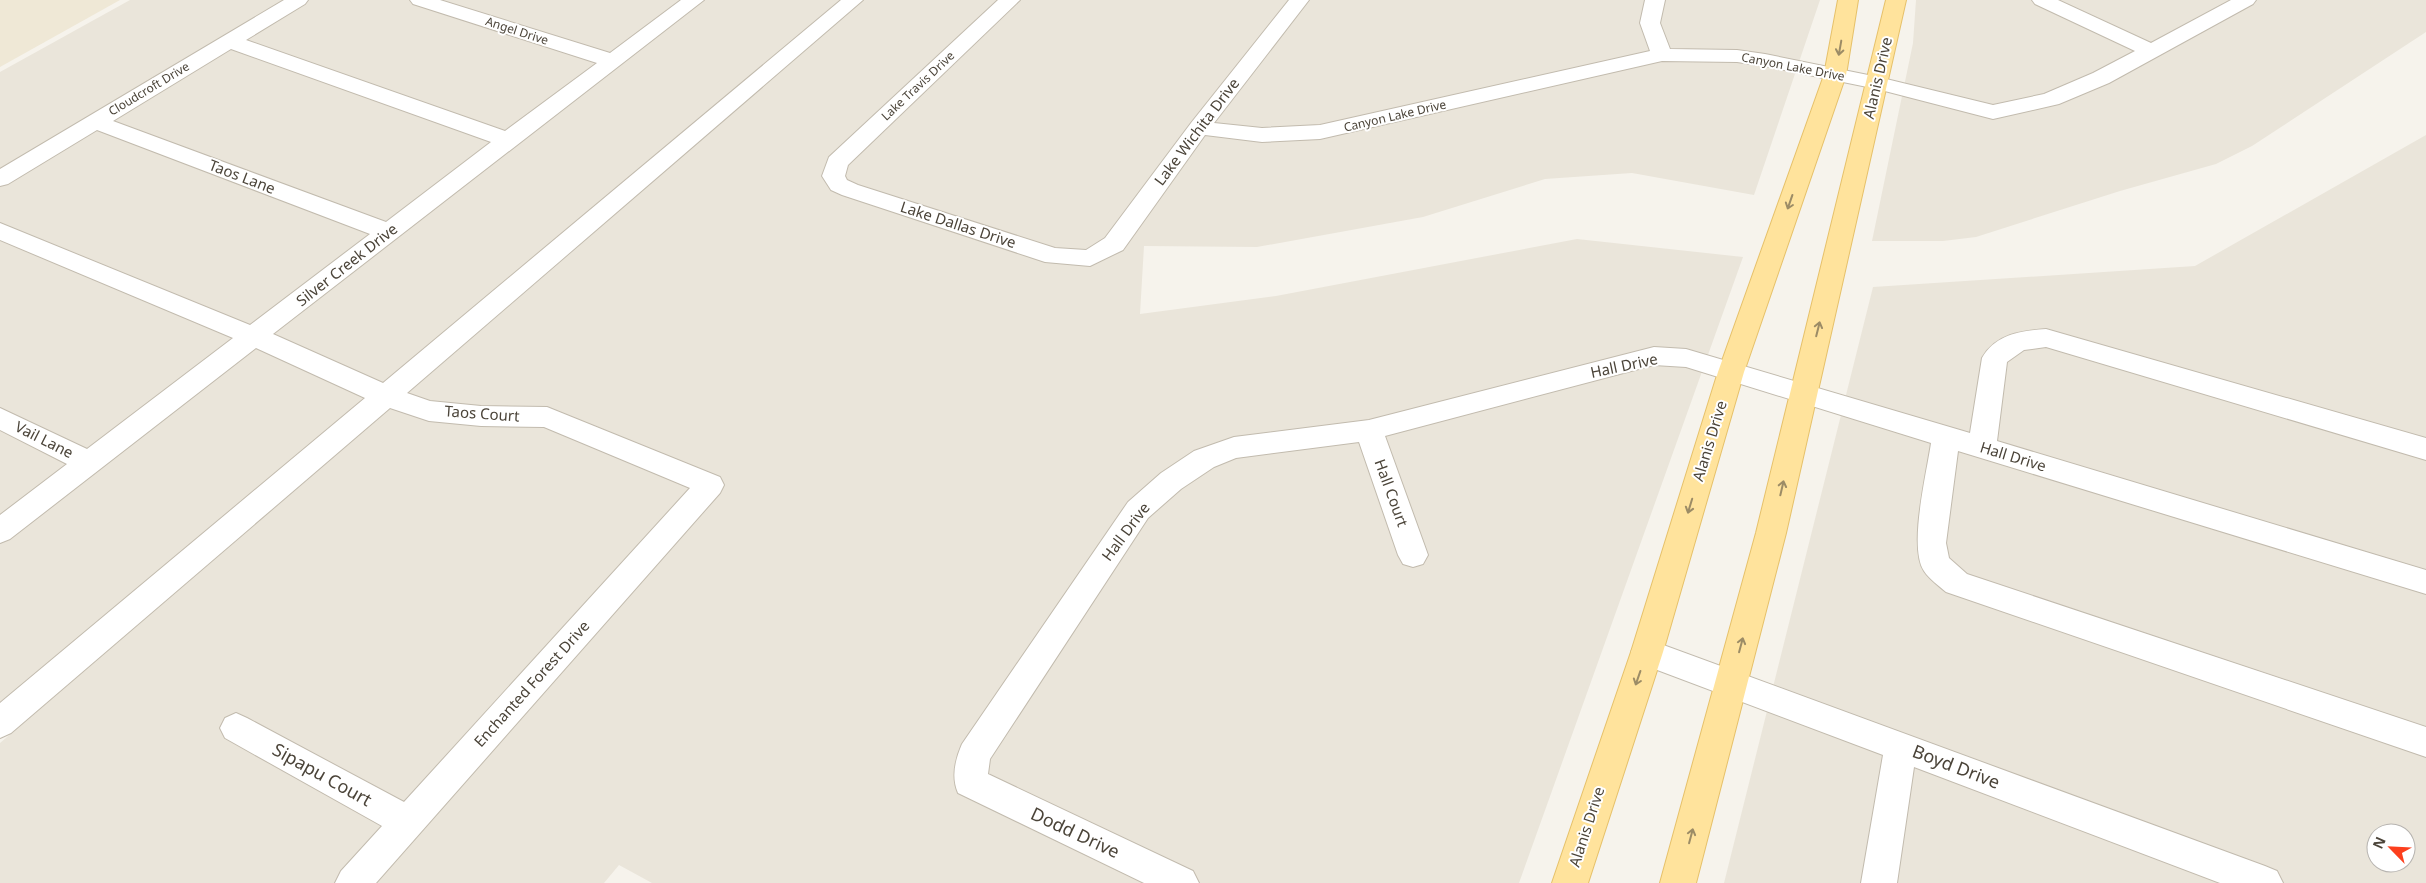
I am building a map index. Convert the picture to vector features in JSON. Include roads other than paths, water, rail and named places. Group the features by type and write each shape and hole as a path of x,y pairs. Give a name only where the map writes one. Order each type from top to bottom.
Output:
{"main road":[{"name":"Alanis Drive","path":"1570,883 1647,652 1730,372 1836,75 1848,0"},
{"name":"Alanis Drive","path":"1678,883 1771,533 1896,0"}],"street":[{"name":"Cloudcroft Drive","path":"0,179 298,0"},
{"name":"Angel Drive","path":"420,0 613,61"},
{"name":"Silver Creek Drive","path":"0,531 508,140 694,0"},
{"path":"0,723 853,0"},
{"name":"Lake Travis Drive","path":"833,176 837,162 1010,0"},
{"name":"Lake Wichita Drive","path":"1090,258 1114,244 1199,128 1299,0"},
{"path":"1655,0 1650,23 1662,56"},
{"path":"2042,0 2152,50"},
{"name":"Canyon Lake Drive","path":"1199,128 1262,135 1320,132 1662,56 1737,56 1765,60 1878,83 1993,112 2051,99 2101,78 2232,2"},
{"path":"229,41 508,140"},
{"name":"Taos Lane","path":"96,122 389,232"},
{"name":"Lake Dallas Drive","path":"833,176 839,185 850,190 1054,256 1090,258"},
{"name":"Taos Court","path":"0,231 254,337 386,396 429,410 480,416 547,418 710,485"},
{"path":"1982,448 1995,358 2017,341 2046,338 2426,449"},
{"name":"Hall Drive","path":"970,782 974,755 1138,510 1170,481 1204,459 1234,448 1369,430 1654,356 1686,358 2426,582"},
{"name":"Vail Lane","path":"0,418 89,463"},
{"name":"Hall Court","path":"1369,430 1413,555"},
{"path":"1946,437 1931,543 1935,564 1957,583 2426,742"},
{"name":"Enchanted Forest Drive","path":"353,883 710,485"},
{"name":"Boyd Drive","path":"1647,652 2264,883"},
{"name":"Sipapu Court","path":"236,728 408,822"},
{"path":"1879,883 1901,747"},
{"name":"Dodd Drive","path":"970,782 1181,883"}]}
